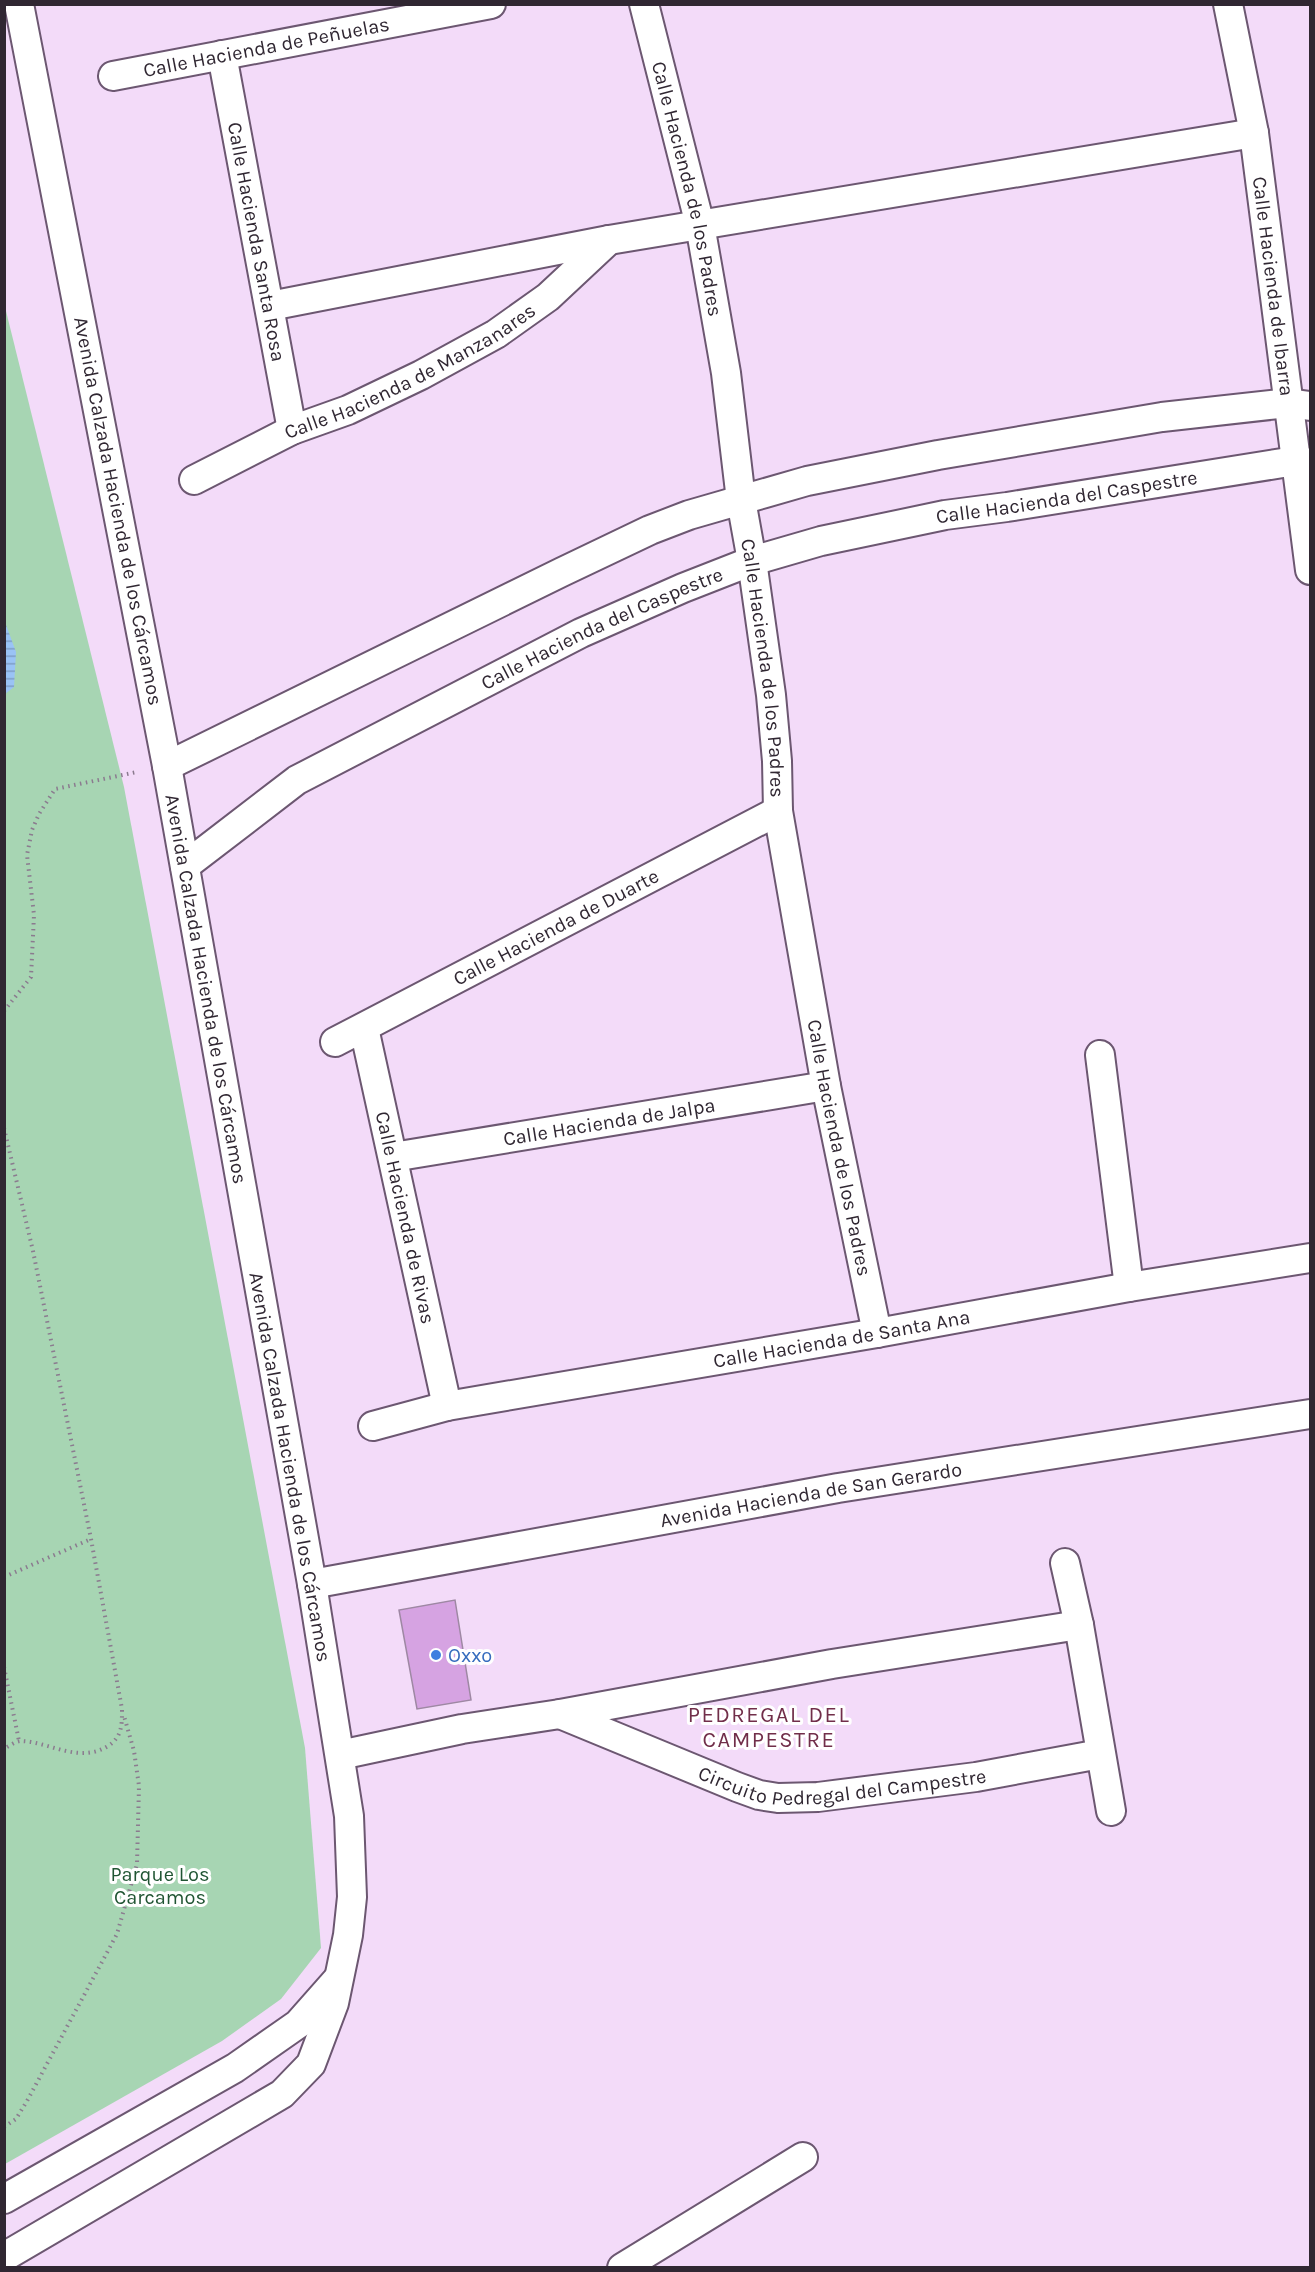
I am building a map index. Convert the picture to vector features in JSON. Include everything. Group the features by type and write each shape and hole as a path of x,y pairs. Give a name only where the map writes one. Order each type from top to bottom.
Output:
{"street":[{"name":"Avenida Calzada Hacienda de los Cárcamos","path":"4,2257 282,2094 311,2064 334,2003 348,1935 352,1897 349,1816 312,1584 167,766 19,4"},
{"name":"Calle Hacienda de Peñuelas","path":"113,76 491,4"},
{"name":"Calle Hacienda de los Padres","path":"644,4 700,225 726,373 741,500 771,695 777,761 778,811 826,1086 877,1333"},
{"name":"Calle Hacienda de Ibarra","path":"1228,4 1254,133 1299,404 1311,570"},
{"name":"Calle Hacienda Santa Rosa","path":"222,55 292,430"},
{"path":"270,306 609,240 1254,133"},
{"name":"Calle Hacienda de Manzanares","path":"194,480 292,430 348,410 421,375 496,334 548,297 609,240"},
{"path":"167,766 650,530 689,515 807,481 938,455 1162,417 1299,404"},
{"name":"Calle Hacienda del Caspestre","path":"185,866 297,780 581,633 682,588 752,561 821,541 945,515 1303,462"},
{"name":"Calle Hacienda de Duarte","path":"335,1042 364,1029 778,811"},
{"name":"Calle Hacienda de Rivas","path":"364,1029 447,1406"},
{"path":"1100,1055 1129,1287"},
{"name":"Calle Hacienda de Jalpa","path":"393,1157 826,1086"},
{"name":"Calle Hacienda de Santa Ana","path":"373,1426 447,1406 877,1333 1129,1287 1311,1258"},
{"name":"Avenida Hacienda de San Gerardo","path":"312,1584 838,1488 1311,1414"},
{"path":"1065,1563 1079,1625 1111,1811"},
{"path":"340,1755 462,1729 560,1714 832,1664 1079,1625"},
{"name":"Circuito Pedregal del Campestre","path":"560,1714 759,1796 778,1798 818,1797 976,1777 1100,1754"},
{"name":"Avenida Calzada Hacienda de los Cárcamos","path":"4,2199 235,2068 298,2024 339,1977"},
{"path":"622,2268 803,2157"}],"path":[{"path":"4,1011 31,977 34,915 27,855 36,822 55,789 167,766"},
{"path":"4,1128 33,1251 91,1539 122,1709 134,1751 139,1786 137,1864 117,1934 27,2101 16,2119 4,2127"},
{"path":"4,1577 91,1539"},
{"path":"4,1667 19,1741"},
{"path":"4,1749 19,1741 90,1754 112,1743 120,1735 122,1709"}],"green space":[{"name":"Parque Los Carcamos","path":"4,303 124,787 305,1748 321,1948 281,1999 222,2041 5,2164"}],"water":[{"path":"5,622 16,652 14,687 5,694"}],"building":[{"name":"Oxxo","path":"455,1600 471,1700 417,1709 399,1610"}],"place":[{"name":"Oxxo","path":"436,1655"}],"district":[{"name":"PEDREGAL DEL CAMPESTRE","path":"769,1728"}]}
